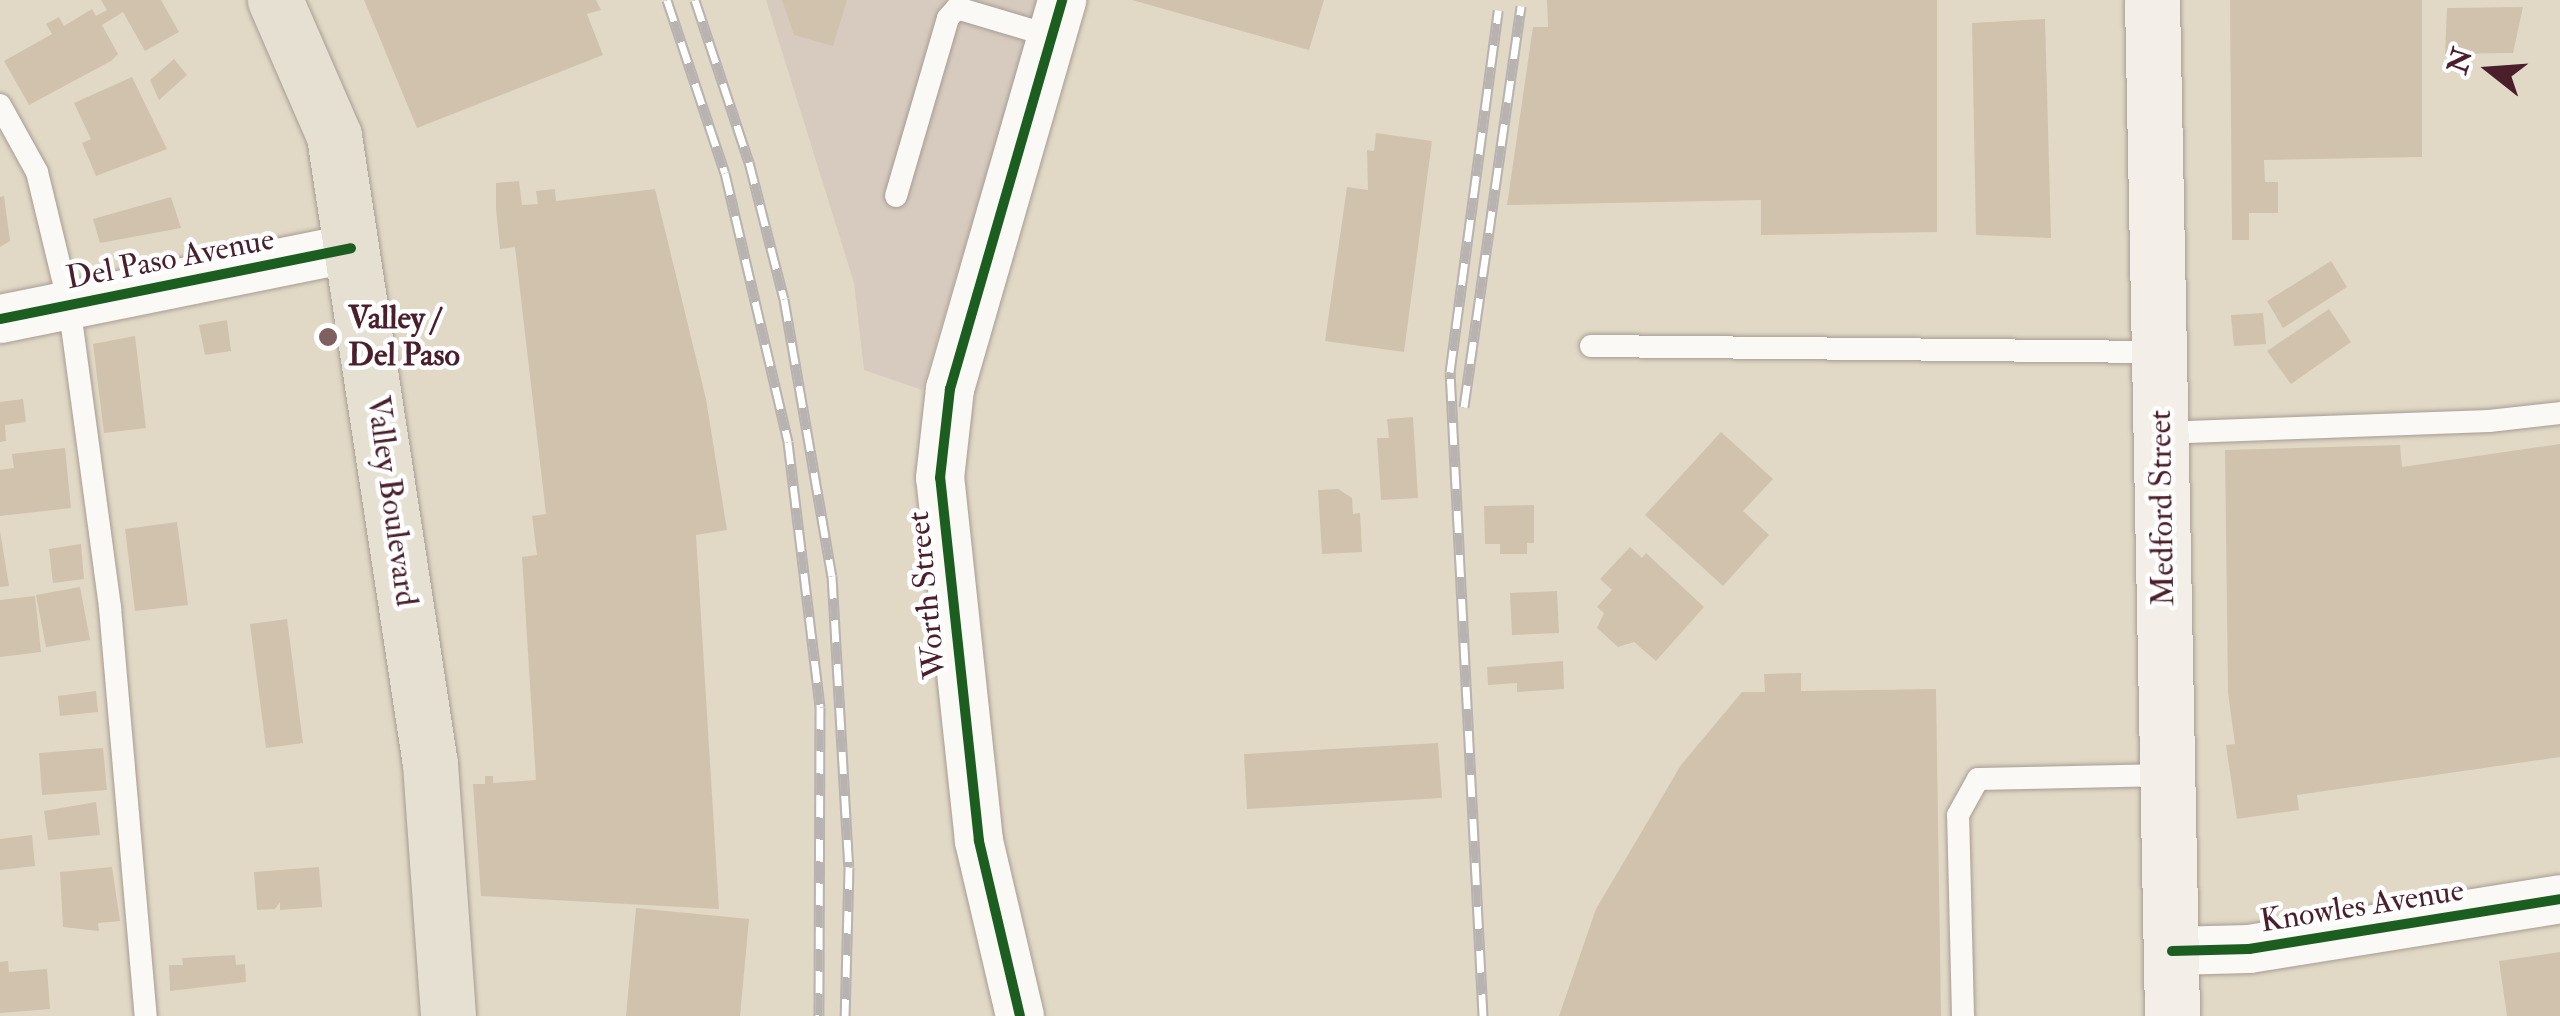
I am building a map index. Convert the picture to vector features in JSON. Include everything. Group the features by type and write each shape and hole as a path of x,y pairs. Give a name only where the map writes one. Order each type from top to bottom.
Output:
{"main road":[{"name":"Valley Boulevard","path":"275,0 334,136 430,764 448,1016"},
{"name":"Medford Street","path":"2152,0 2172,1016"}],"street":[{"name":"Worth Street","path":"1020,1016 979,840 940,478 950,389 1056,18"},
{"name":"Del Paso Avenue","path":"0,319 351,248"},
{"name":"Knowles Avenue","path":"2172,951 2249,949 2560,899"}],"lane":[{"path":"896,196 948,18 958,8 1056,18"},
{"path":"0,105 38,172 69,304 110,608 146,1016"},
{"path":"1590,346 2158,352"},
{"path":"2160,433 2489,422 2560,413"},
{"path":"1962,1016 1958,815 1978,780 2168,776"}],"shaded area":[{"path":"766,0 1039,0 922,390 864,370 854,283"}],"building":[{"path":"101,0 161,0 179,32 145,51 123,12 102,25 118,54 111,61 29,105 4,61 52,34 46,24 59,17 64,26 92,9 96,16 107,10"},
{"path":"364,0 596,0 601,10 587,14 603,55 417,128"},
{"path":"782,0 847,0 833,46 794,35"},
{"path":"1132,0 1324,0 1309,50"},
{"path":"1547,0 1937,0 1937,232 1761,235 1761,200 1507,205 1533,27 1548,27"},
{"path":"2230,0 2422,0 2422,157 2264,160 2265,182 2278,182 2278,213 2249,213 2249,240 2232,240"},
{"path":"2523,7 2513,53 2445,54 2447,8"},
{"path":"2045,19 2051,238 1976,235 1972,23"},
{"path":"174,59 187,75 159,100 150,80"},
{"path":"132,77 167,149 96,176 82,143 91,139 74,103"},
{"path":"1376,133 1432,141 1404,352 1325,341 1347,187 1368,190 1367,150 1374,151"},
{"path":"519,181 522,205 538,204 536,191 555,189 556,201 655,189 706,399 727,530 696,535 719,909 481,896 473,784 485,784 485,776 493,776 493,783 536,780 522,557 537,555 532,516 546,514 515,247 500,249 496,209 496,183"},
{"path":"4,196 10,241 0,247 0,197"},
{"path":"171,197 181,228 100,243 93,219"},
{"path":"2331,261 2347,287 2283,328 2267,301"},
{"path":"2329,309 2351,342 2291,384 2267,351"},
{"path":"2263,313 2266,344 2234,346 2231,315"},
{"path":"227,320 231,351 205,355 199,325"},
{"path":"135,336 146,428 104,433 93,344"},
{"path":"23,399 26,422 5,425 6,441 0,442 0,402"},
{"path":"1413,417 1418,498 1381,500 1377,438 1389,438 1387,419"},
{"path":"1721,432 1773,479 1743,511 1769,535 1723,586 1645,515"},
{"path":"2560,444 2560,757 2297,795 2299,810 2237,819 2226,745 2235,744 2228,693 2225,450 2400,445 2402,467"},
{"path":"65,448 71,508 0,516 0,470 14,468 12,454"},
{"path":"1338,489 1352,498 1353,514 1360,513 1362,552 1322,554 1318,490"},
{"path":"1534,505 1534,543 1527,543 1527,554 1500,554 1500,544 1485,544 1484,506"},
{"path":"177,522 188,605 135,611 125,529"},
{"path":"0,531 9,586 0,587"},
{"path":"81,544 84,579 53,583 49,549"},
{"path":"1630,547 1642,558 1646,553 1704,607 1656,661 1634,642 1618,647 1597,628 1604,613 1597,607 1612,590 1600,579"},
{"path":"80,587 90,640 46,647 36,595"},
{"path":"1557,591 1559,633 1512,635 1510,593"},
{"path":"35,596 41,652 0,657 0,600"},
{"path":"287,619 303,743 266,748 250,624"},
{"path":"1563,661 1564,689 1517,692 1517,683 1488,685 1487,667"},
{"path":"1801,673 1801,691 1936,689 1941,1016 1559,1016 1596,909 1681,765 1742,692 1765,692 1764,674"},
{"path":"96,691 98,712 60,716 58,696"},
{"path":"1438,743 1442,798 1247,809 1244,754"},
{"path":"103,748 107,790 42,795 39,753"},
{"path":"96,802 100,835 48,840 44,811"},
{"path":"32,835 35,866 0,870 0,839"},
{"path":"112,867 120,921 98,923 99,931 63,927 60,872"},
{"path":"319,867 322,907 280,910 280,902 275,909 257,910 254,872"},
{"path":"636,908 749,919 740,1016 626,1016"},
{"path":"2560,952 2560,1016 2507,1016 2499,961"},
{"path":"235,955 236,965 245,964 246,982 170,991 169,965 183,965 182,958"},
{"path":"8,961 9,972 47,969 50,1009 0,1013 0,962"}],"railway":[{"path":"667,0 725,173 788,442 820,707 819,1016"},
{"path":"695,0 749,162 784,299 832,576 849,867 845,1016"},
{"path":"1464,407 1521,6"},
{"path":"1483,1016 1450,372 1498,10"}],"cycle path":[{"path":"1020,1016 979,841 940,478 950,389 1062,0"},
{"path":"0,319 351,248"},
{"path":"2172,951 2249,949 2560,899"}],"place":[{"name":"Valley / Del Paso","path":"328,337"}]}
